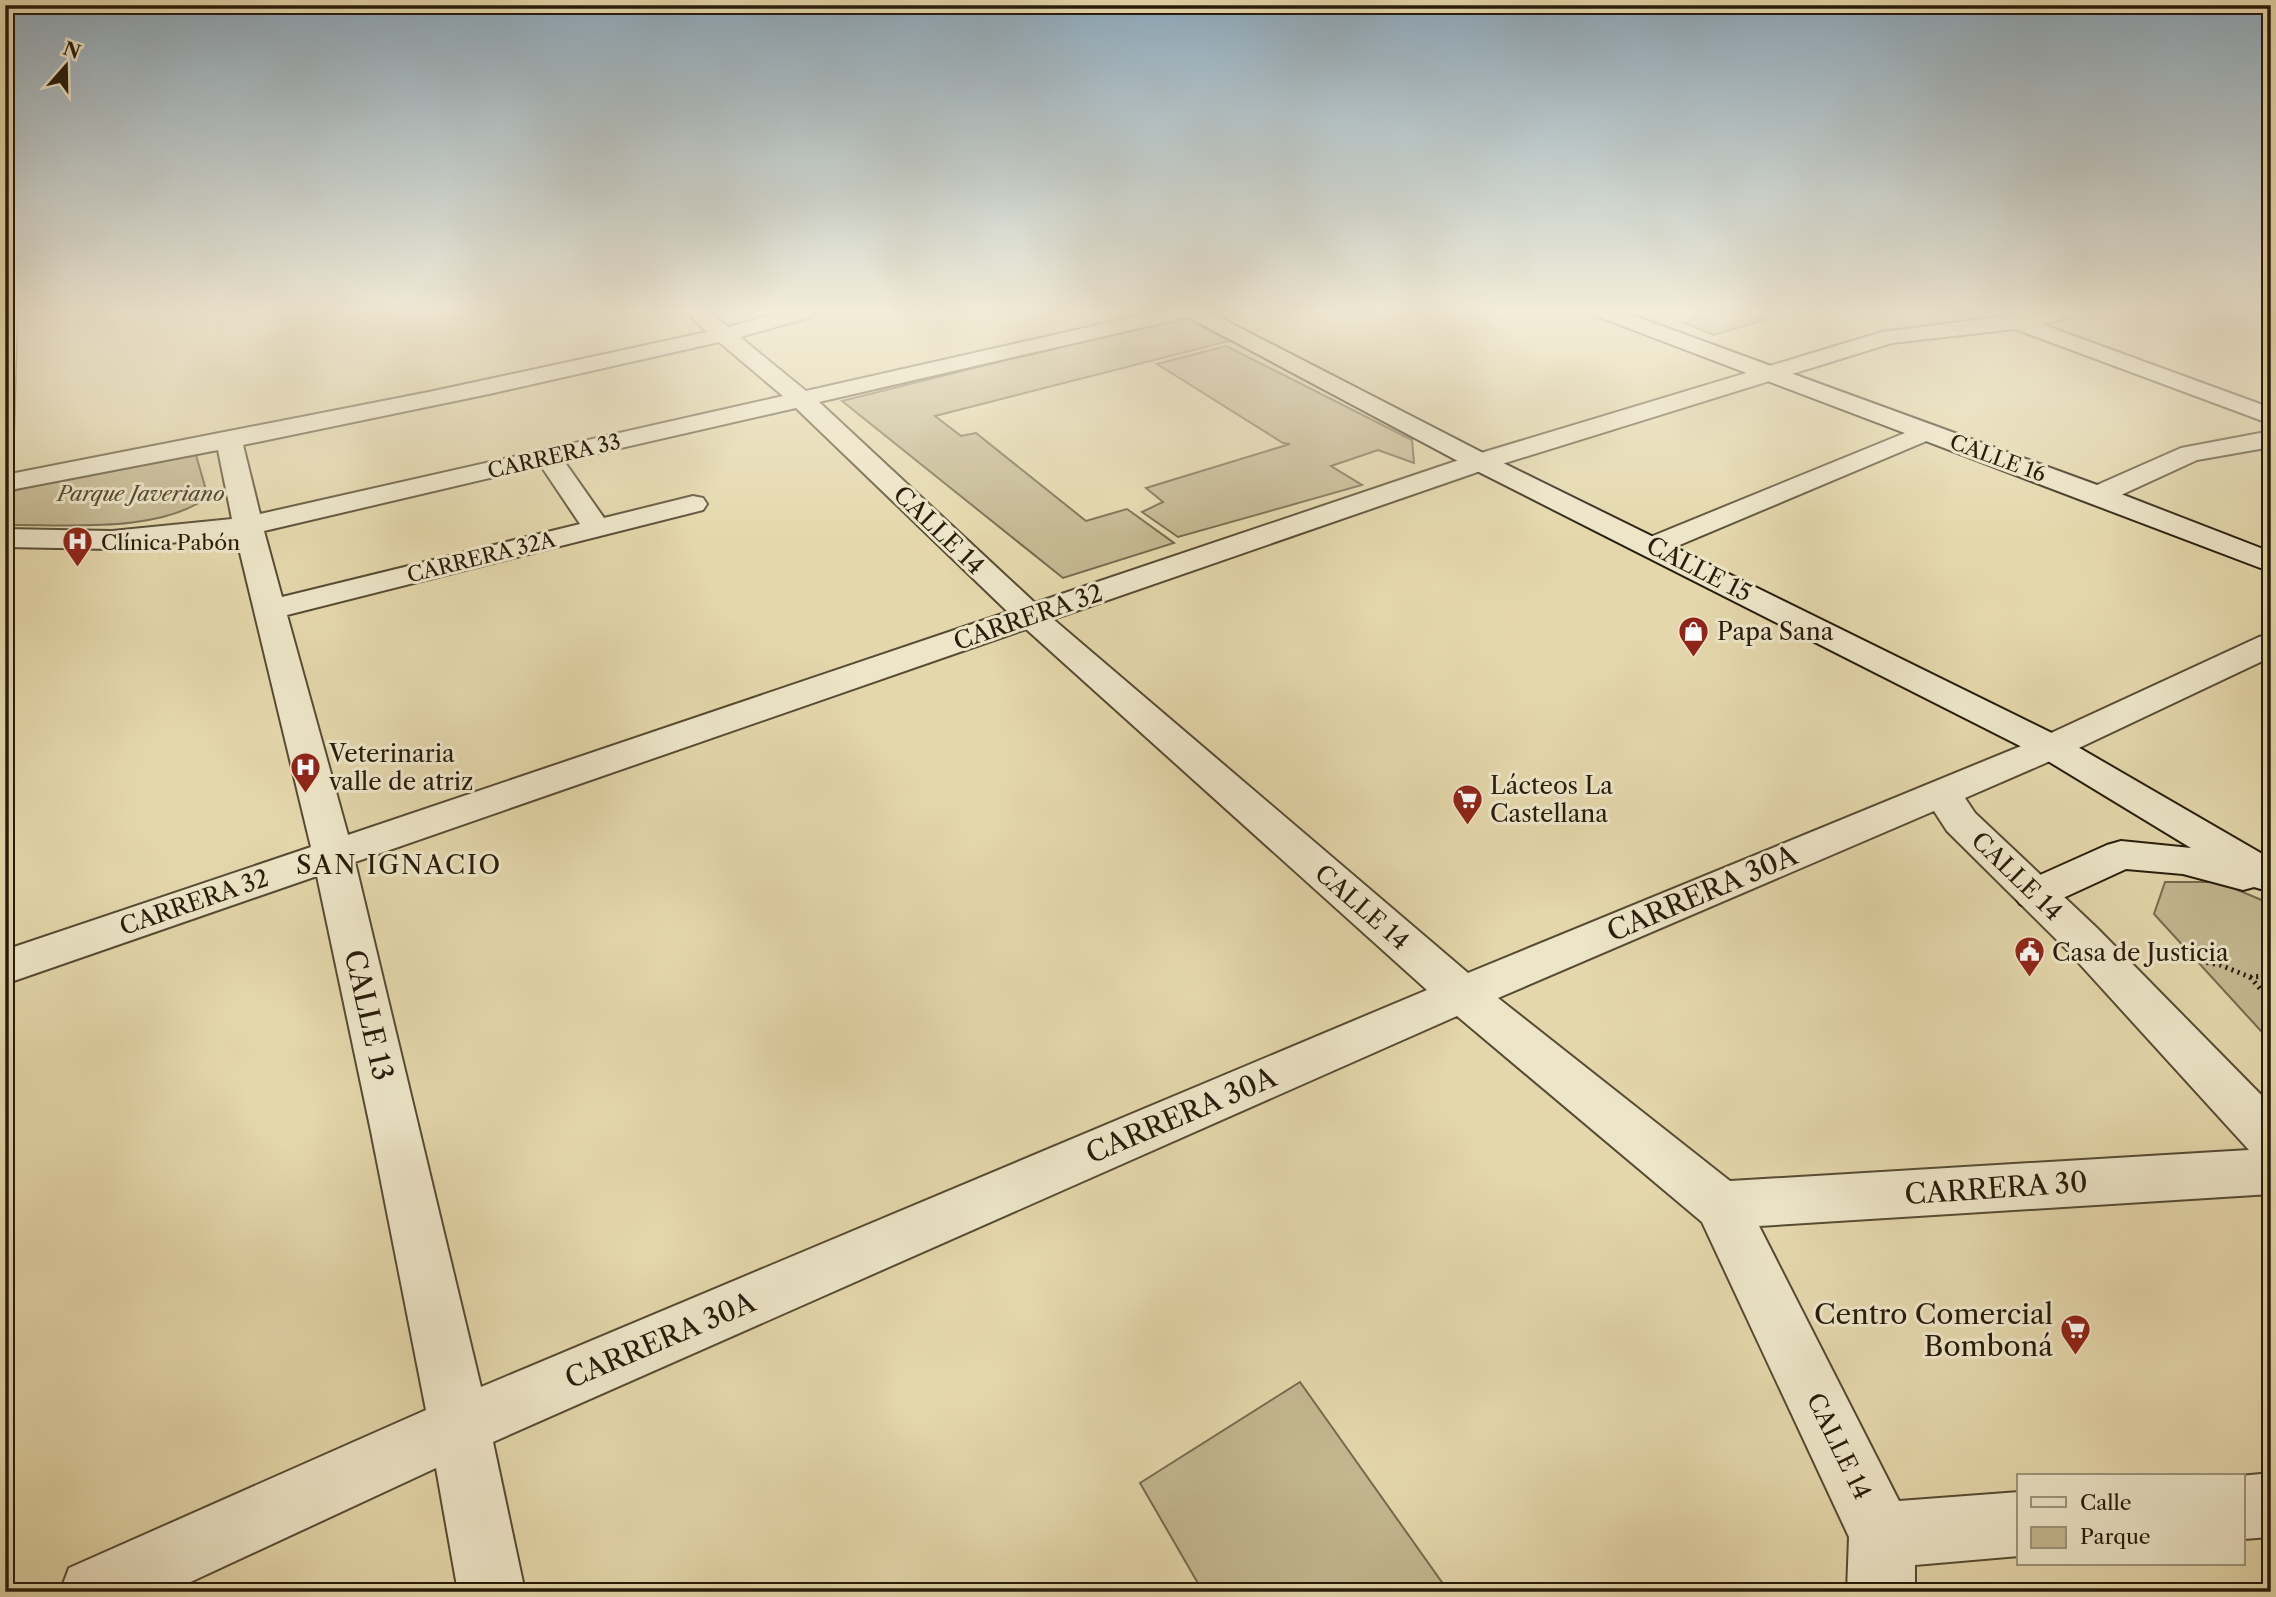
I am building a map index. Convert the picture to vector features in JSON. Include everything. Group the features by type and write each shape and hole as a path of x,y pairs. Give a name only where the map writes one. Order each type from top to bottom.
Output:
{"street":[{"path":"5,484 229,442 452,388"},
{"name":"CALLE 14","path":"787,388 1030,616 1462,993 1721,1205 1882,1563"},
{"name":"CARRERA 33","path":"5,537 113,540 246,526 856,388"},
{"name":"CALLE 15","path":"1338,388 1480,462 1653,546 2051,747 2271,880"},
{"name":"CARRERA 32","path":"5,967 1480,462 1722,388"},
{"name":"CALLE 16","path":"1808,388 2098,495 2271,563"},
{"path":"2192,388 2271,417"},
{"path":"1653,546 1927,432"},
{"path":"2098,495 2190,454 2271,439"},
{"name":"CALLE 13","path":"229,442 246,526 333,854 460,1426 492,1592"},
{"path":"548,457 597,528"},
{"name":"CARRERA 32A","path":"268,610 693,504"},
{"name":"CARRERA 30A","path":"93,1592 460,1426 1462,993 2051,747 2271,644"},
{"name":"CALLE 14","path":"1942,793 1961,822 2082,939 2271,1139"},
{"path":"2035,894 2121,855 2183,860 2271,880"},
{"name":"CARRERA 30","path":"1721,1205 2271,1171"},
{"path":"2244,1507 2271,1505"},
{"path":"1882,1563 2017,1525"}],"lane":[{"path":"5,451 8,388"}],"path":[{"path":"2082,939 2220,965 2250,977 2271,976"},
{"path":"2250,977 2271,1001"}],"green space":[{"path":"896,388 1047,388 935,416 961,436 976,433 1086,521 1127,509 1174,543 1063,578 842,401"},
{"path":"1195,388 1308,388 1412,440 1414,463 1378,450 1331,466 1362,485 1178,537 1142,512 1163,502 1146,488 1290,444 1283,443"},
{"name":"Parque Javeriano","path":"196,455 208,497 187,509 137,522 5,525 5,493 39,484"},
{"path":"2165,882 2219,882 2271,904 2271,1042 2154,914"},
{"path":"1300,1382 1446,1588 1440,1592 1203,1592 1140,1483"}],"place":[{"name":"Clínica Pabón","path":"78,569"},
{"name":"Papa Sana","path":"1694,658"},
{"name":"Veterinaria valle de atriz","path":"306,794"},
{"name":"Lácteos La Castellana","path":"1467,826"},
{"name":"Casa de Justicia","path":"2029,979"},
{"name":"Centro Comercial Bomboná","path":"2076,1357"}],"district":[{"name":"SAN IGNACIO","path":"399,865"}]}
